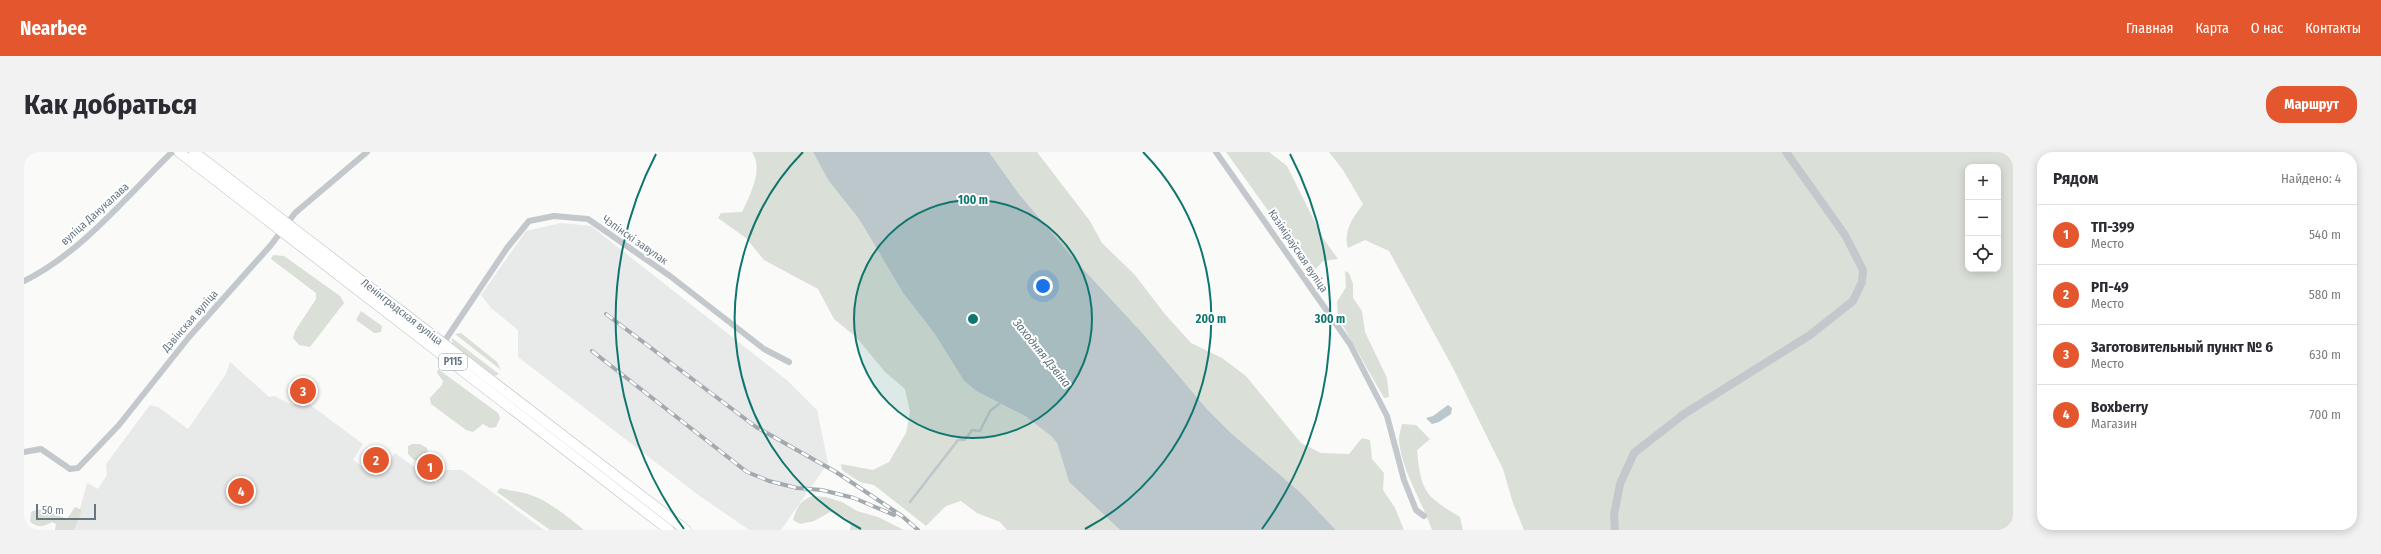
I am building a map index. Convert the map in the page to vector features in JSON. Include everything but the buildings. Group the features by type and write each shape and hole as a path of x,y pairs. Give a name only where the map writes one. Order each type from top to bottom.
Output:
{"main road":[{"name":"Ленінградская вуліца","path":"178,152 284,228 440,348 669,530"},
{"name":"Ленінградская вуліца","path":"194,152 284,228"},
{"name":"Ленінградская вуліца","path":"440,348 686,530"}],"street":[{"name":"вуліца Данукалава","path":"24,281 44,272 68,252 138,188 172,152"},
{"name":"Дзвінская вуліца","path":"24,452 41,449 70,469 78,468 119,425 188,337 284,228 295,213 367,152"},
{"name":"Казіміраўская вуліца","path":"1216,152 1350,344 1387,416 1404,480 1416,510 1424,516"},
{"path":"1615,530 1614,515 1620,484 1634,452 1684,414 1810,335 1853,301 1862,282 1863,270 1845,235 1786,152"},
{"name":"Чэпінскі завулак","path":"440,348 507,248 529,221 554,216 588,219 670,276 764,349 789,362"}],"shaded area":[{"path":"752,152 813,152 828,180 859,219 903,293 934,333 964,381 976,391 1025,416 1051,436 1057,443 1069,482 1120,530 1007,530 1000,522 977,513 961,501 946,506 926,526 874,485 860,482 842,470 841,464 873,470 889,462 906,433 910,412 905,389 885,372 856,337 834,319 818,289 764,260 746,238 718,218 721,213 742,212 752,190 756,174 757,166"},
{"path":"989,152 1037,152 1090,221 1102,243 1135,275 1164,313 1191,343 1222,358 1246,376 1301,443 1321,453 1349,454 1362,438 1370,440 1372,459 1384,473 1383,490 1395,508 1404,530 1336,530 1300,492 1230,432 1207,409 1145,336 1075,260 1019,194"},
{"path":"1226,152 1269,152 1287,166 1323,238 1338,259 1323,261 1312,273 1300,264 1287,237"},
{"path":"1329,152 2013,152 2013,530 1524,530 1513,503 1503,469 1452,366 1389,251 1365,240 1348,248 1347,236 1350,224 1363,204 1343,170"},
{"path":"561,223 591,226 788,381 817,410 828,463 781,530 749,530 697,494 518,357 518,330 491,308 481,295 526,231"},
{"path":"273,255 284,256 340,296 344,303 310,347 299,345 293,338 295,331 316,299 316,293 271,259"},
{"path":"1345,271 1349,273 1353,284 1353,298 1362,311 1365,332 1387,378 1389,397 1384,398 1338,317 1337,302 1346,287"},
{"path":"361,311 382,326 381,332 374,333 356,320"},
{"path":"461,333 497,362 501,370 455,334"},
{"path":"452,338 499,374 495,376 452,343"},
{"path":"230,362 269,397 274,396 293,405 301,398 363,444 353,460 373,474 384,467 395,453 436,483 446,470 462,470 544,530 71,530 80,509 87,483 98,489 107,475 106,464 150,405 158,407 188,429 226,374"},
{"path":"438,369 498,413 500,418 496,427 490,428 483,424 473,432 466,430 431,404 430,398 442,385 443,381 437,373"},
{"path":"1402,424 1416,425 1430,439 1417,450 1420,475 1423,484 1432,498 1460,517 1463,530 1432,530 1404,465 1399,440"},
{"path":"412,444 420,444 427,448 429,460 426,463 414,460 408,454 408,446"},
{"path":"500,488 525,493 536,497 564,514 584,530 550,530 497,492"},
{"path":"812,496 826,497 842,502 857,511 878,517 904,530 850,530 851,526 845,518 830,512 814,521 800,524 793,520 800,505"},
{"path":"75,507 82,510 74,530 55,530 56,524 52,522 41,526 30,522 31,512 36,510 40,509 49,511 67,519"}],"water":[{"name":"Заходняя Дзвіна","path":"813,152 989,152 1019,194 1075,260 1145,336 1207,409 1230,432 1300,492 1336,530 1120,530 1069,482 1057,443 1051,436 1025,416 976,391 964,381 934,333 903,293 859,219 828,180"},
{"path":"1448,405 1452,408 1451,414 1439,422 1432,424 1426,418 1433,416"}],"waterway":[{"path":"910,502 958,440 965,440 972,430 980,431 990,411 1000,403"}],"railway":[{"path":"606,314 756,427 836,472 902,516 918,530"},
{"path":"592,351 747,472 769,481 797,488 822,490 854,498 894,515"}],"place":[{"name":"Заготовительный пункт № 6","path":"303,391"},
{"name":"РП-49","path":"376,460"},
{"name":"ТП-399","path":"430,467"},
{"name":"Boxberry","path":"241,491"}]}
